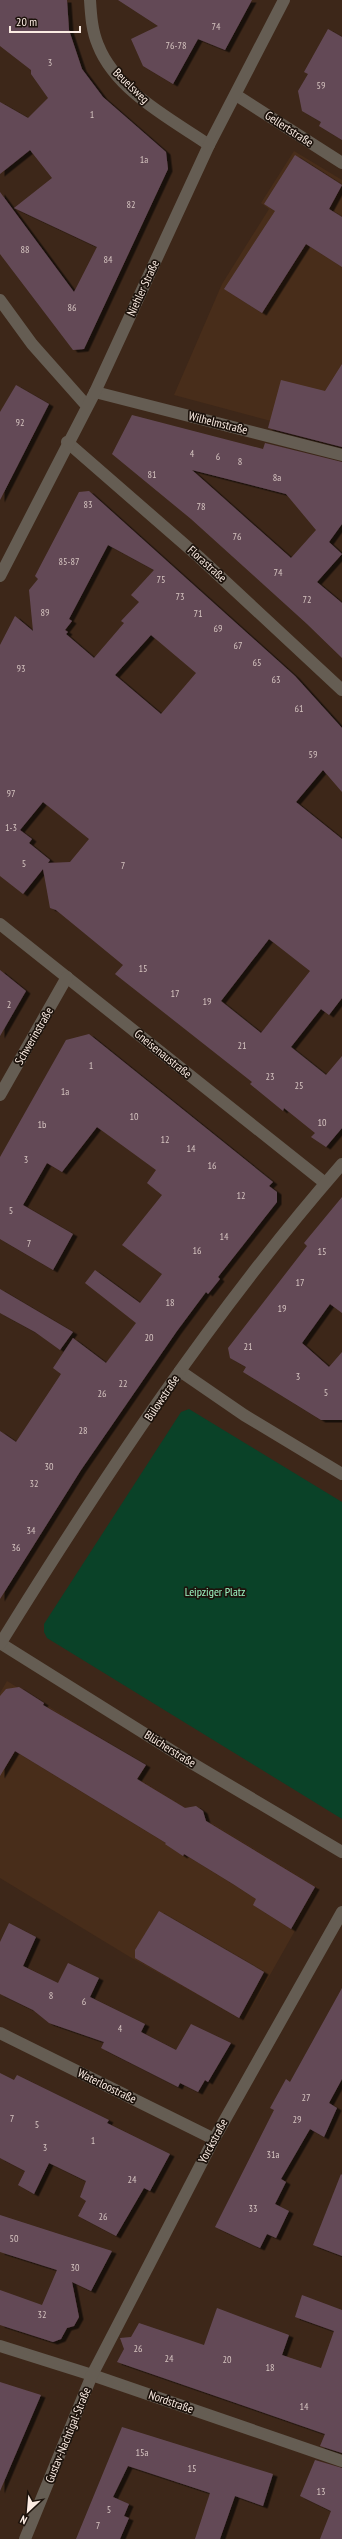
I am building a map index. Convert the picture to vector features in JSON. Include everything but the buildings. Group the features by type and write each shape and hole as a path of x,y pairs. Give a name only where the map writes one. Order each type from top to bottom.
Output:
{"street":[{"name":"Beuelsweg","path":"90,0 92,23 98,46 114,71 159,111 209,145"},
{"name":"Niehler Straße","path":"0,576 67,442 95,392 209,145 284,0"},
{"name":"Gellertstraße","path":"236,95 342,163"},
{"path":"0,300 32,344 86,406"},
{"name":"Wilhelmstraße","path":"95,392 342,455"},
{"name":"Florastraße","path":"67,442 199,557 326,673 342,690"},
{"name":"Gneisenaustraße","path":"0,924 326,1183"},
{"name":"Schwerinstraße","path":"0,1095 67,977"},
{"name":"Bülowstraße","path":"0,1643 180,1371 245,1284 342,1164"},
{"path":"180,1371 244,1415 342,1474"},
{"name":"Blücherstraße","path":"0,1643 190,1762 342,1852"},
{"name":"Yorckstraße","path":"92,2375 214,2139 342,1912"},
{"name":"Waterloostraße","path":"0,2033 214,2139"},
{"name":"Nordstraße","path":"0,2346 92,2375 342,2461"},
{"name":"Gustav-Nachtigal-Straße","path":"25,2539 92,2375"}],"shaded area":[{"path":"294,151 342,180 342,440 174,395 222,284 269,209 261,203"},
{"path":"7,1681 146,1766 139,1779 319,1888 244,2021 130,1957 0,1878 0,1693"}],"green space":[{"name":"Leipziger Platz","path":"189,1409 342,1502 342,1819 47,1638 44,1632 44,1624 181,1412"}]}
